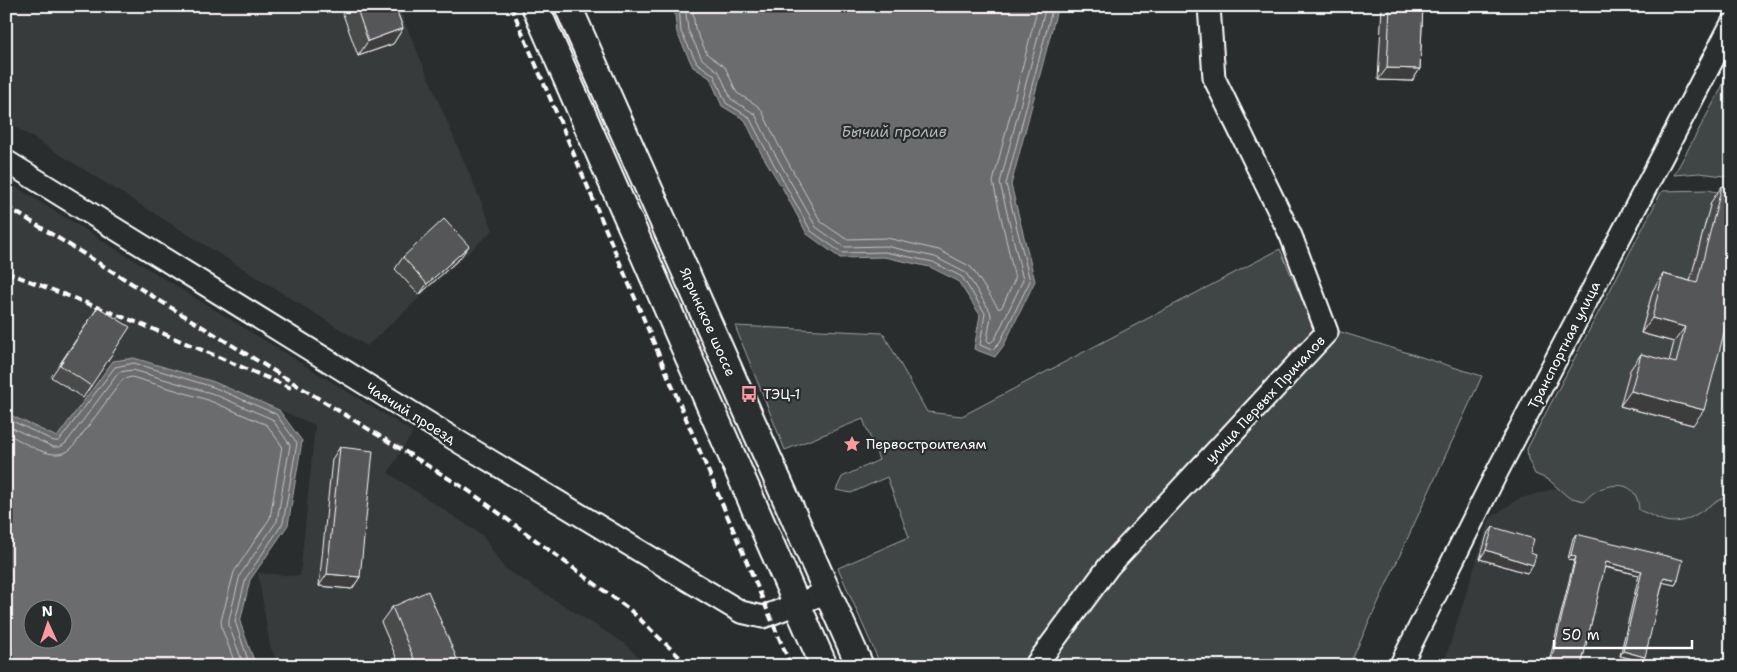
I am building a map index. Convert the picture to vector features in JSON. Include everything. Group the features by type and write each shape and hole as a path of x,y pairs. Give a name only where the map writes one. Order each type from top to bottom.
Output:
{"main road":[{"path":"535,6 824,666"},
{"name":"Ягринское шоссе","path":"568,6 860,666"}],"street":[{"name":"улица Первых Причалов","path":"1035,666 1109,566 1327,332 1291,236 1214,78 1209,6"},
{"name":"Транспортная улица","path":"1400,666 1497,472 1731,25"},
{"name":"Чаячий проезд","path":"6,161 464,445 741,612 763,617 828,592"}],"shaded area":[{"path":"6,6 398,6 493,230 367,346 6,121"},
{"path":"1731,63 1731,177 1700,173 1674,175 1721,89"},
{"path":"6,181 413,432 388,473 482,535 504,568 624,643 648,666 279,666 270,646 258,573 300,576 315,425 214,382 113,361 57,437 6,413"},
{"path":"1708,190 1731,195 1711,202 1686,298 1653,290 1641,333 1674,342 1665,379 1620,406 1693,425 1731,281 1731,495 1722,498 1691,517 1675,522 1662,520 1639,510 1635,495 1627,487 1615,485 1600,489 1584,501 1568,497 1549,480 1535,474 1528,459 1527,449 1662,191"},
{"path":"1280,249 1312,323 1482,376 1349,666 881,666 838,568 909,537 887,477 851,493 836,490 842,477 879,460 863,419 785,450 735,326 883,333 927,412 962,416"},
{"path":"1731,439 1731,666 1443,666 1490,518 1518,499"}],"water":[{"name":"Бычий пролив","path":"674,6 1058,6 1011,185 1035,281 1004,345 995,357 974,349 980,315 958,281 930,267 884,257 840,258 807,234 761,153 745,120 722,106 710,78 693,67 677,33"},
{"path":"134,358 214,382 279,410 302,441 288,525 250,580 240,622 256,666 6,666 6,413 57,437 113,361"}],"building":[{"path":"356,6 395,6 403,28 368,41"},
{"path":"1390,6 1423,6 1420,69 1387,68"},
{"path":"1722,186 1731,189 1731,306 1704,410 1631,391 1641,354 1676,363 1685,327 1652,318 1663,274 1697,283"},
{"path":"444,219 469,246 427,284 403,257"},
{"path":"98,307 130,327 91,386 60,365"},
{"path":"340,447 373,451 360,577 327,574"},
{"path":"1493,527 1534,539 1530,553 1536,555 1533,565 1486,550"},
{"path":"1576,534 1683,560 1678,580 1664,577 1645,657 1623,651 1642,571 1606,562 1581,666 1550,666 1576,557 1571,555"},
{"path":"428,591 460,666 417,666 392,607"}],"railway":[{"path":"511,6 791,666"},
{"path":"6,206 469,491 629,609 689,666"},
{"path":"6,272 141,324 291,388"}],"place":[{"name":"ТЭЦ-1","path":"749,394"},
{"name":"Первостроителям","path":"852,444"}]}
